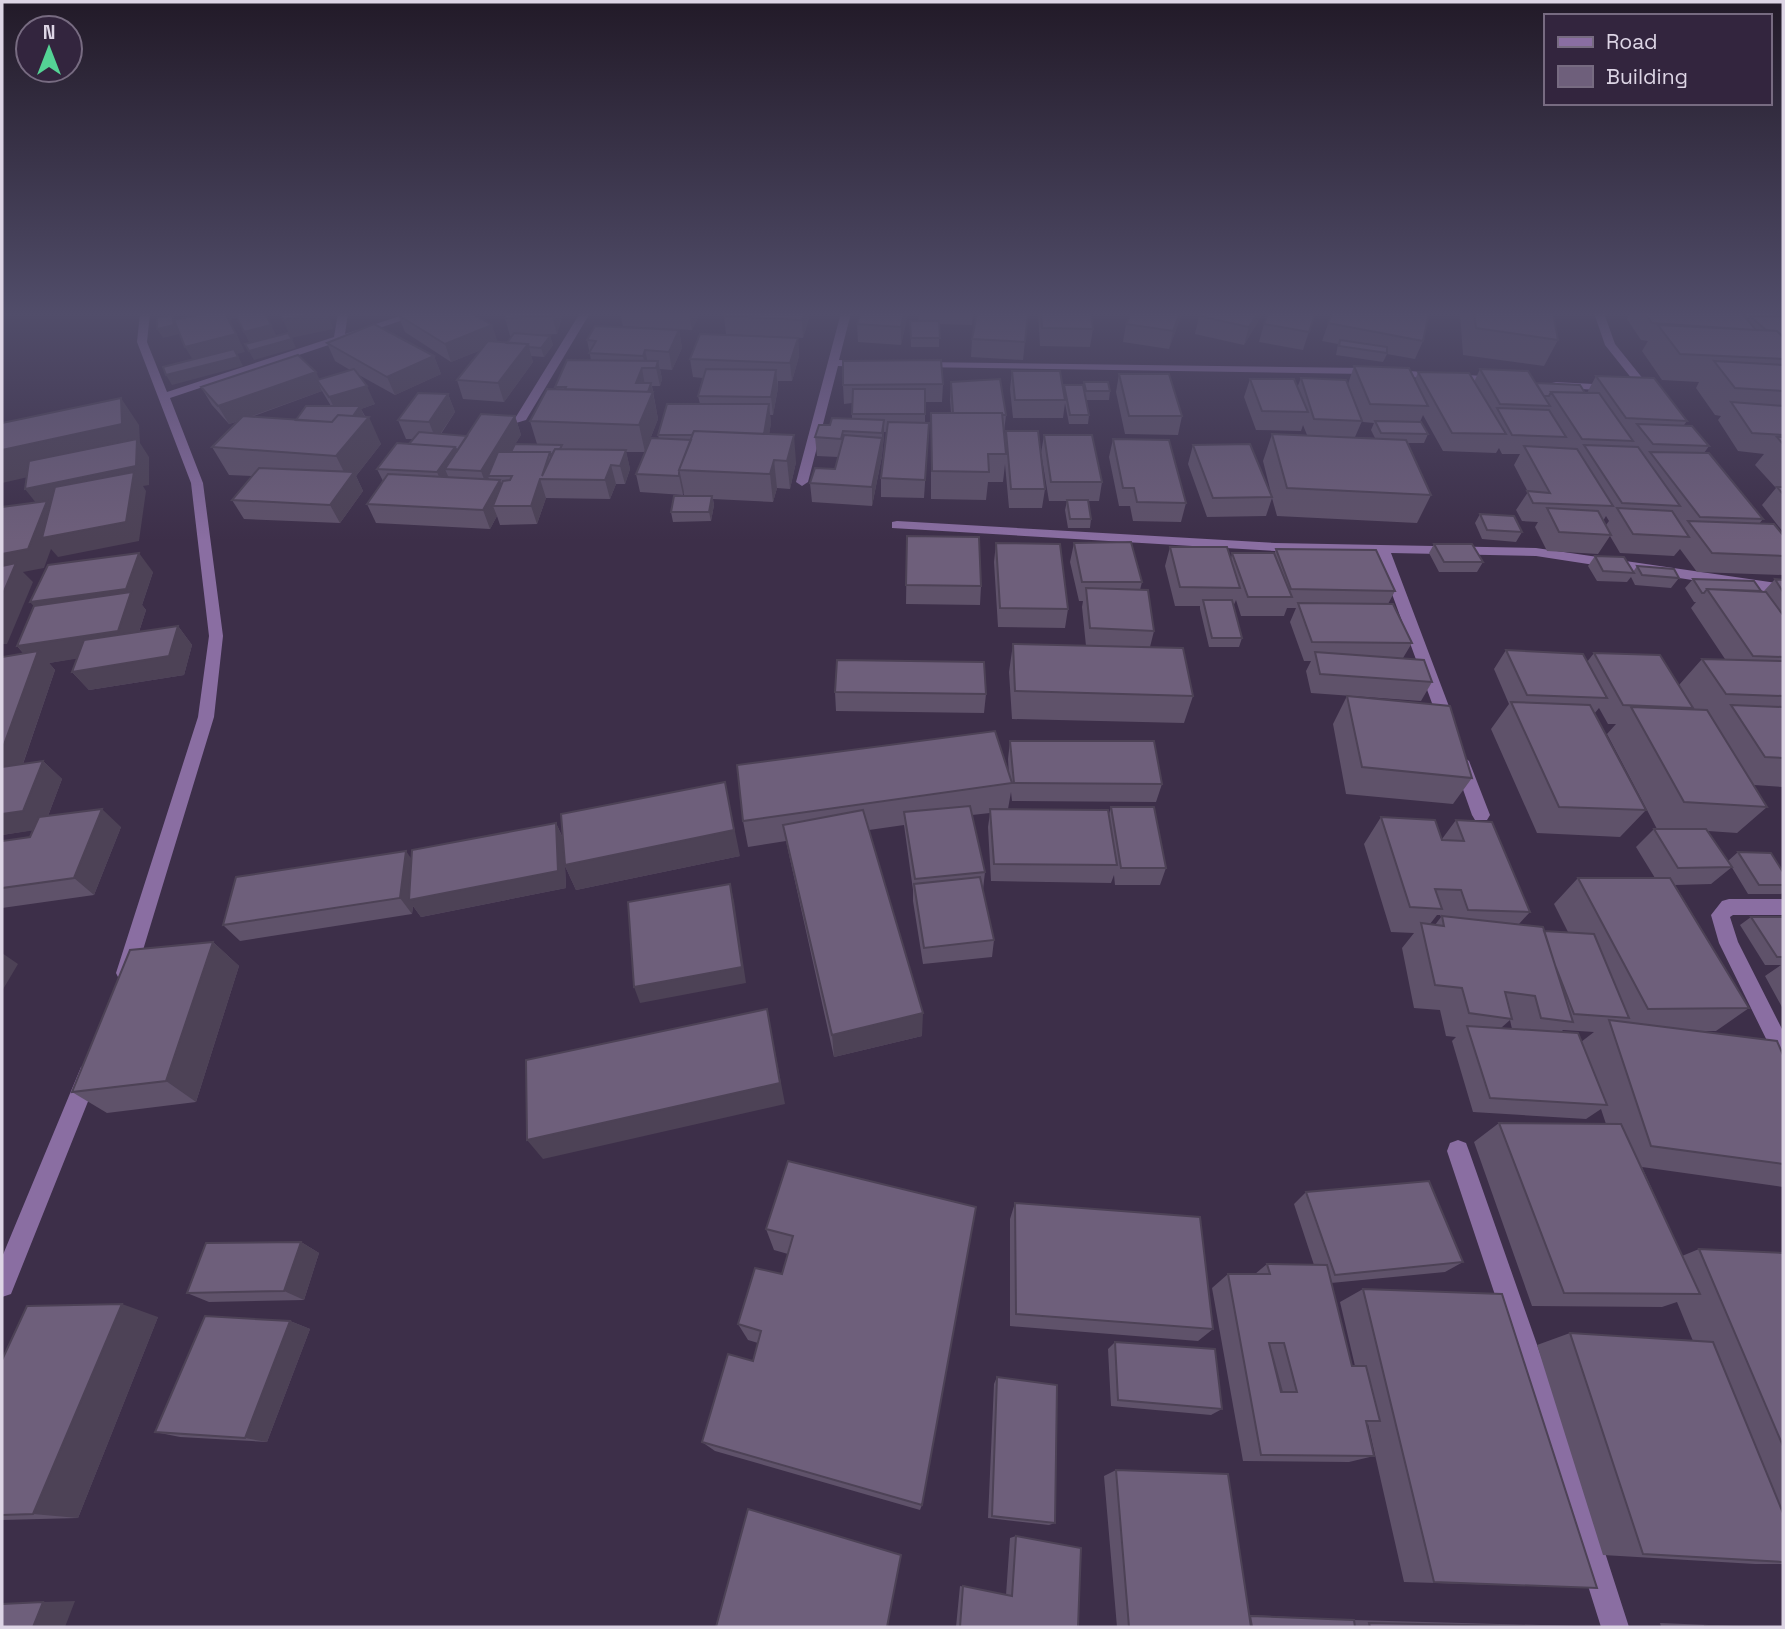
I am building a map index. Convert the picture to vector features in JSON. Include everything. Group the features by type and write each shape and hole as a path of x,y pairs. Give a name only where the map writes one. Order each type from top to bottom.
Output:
{"street":[{"path":"118,995 206,717 216,636 197,483 161,389"},
{"path":"165,396 186,389"},
{"path":"520,420 539,389"},
{"path":"802,482 826,389"},
{"path":"1617,389 1634,390 1662,410"},
{"path":"897,525 1383,551 1536,552 1783,589"},
{"path":"1383,551 1481,815"},
{"path":"1783,907 1729,906 1720,915 1729,943 1783,1052"},
{"path":"2,1285 94,1059"},
{"path":"1458,1151 1538,1385 1615,1627"}],"building":[{"path":"203,389 267,389 218,406"},
{"path":"323,389 357,389 329,397"},
{"path":"547,389 653,392 639,425 530,421"},
{"path":"566,389 649,389 648,392"},
{"path":"700,389 772,389 771,397 698,396"},
{"path":"853,389 925,389 925,414 852,414"},
{"path":"951,389 1002,389 1006,415 953,413"},
{"path":"1014,389 1063,389 1065,400 1015,400"},
{"path":"1065,389 1084,389 1089,415 1070,415"},
{"path":"1086,389 1110,391 1086,391"},
{"path":"1123,389 1174,389 1182,416 1129,416"},
{"path":"1254,389 1298,389 1308,412 1262,411"},
{"path":"1304,389 1350,389 1362,421 1314,419"},
{"path":"1364,389 1420,389 1428,406 1370,404"},
{"path":"1427,389 1479,389 1506,434 1452,433"},
{"path":"1491,389 1539,389 1550,406 1500,404"},
{"path":"1540,389 1583,389 1585,393 1551,392 1549,396 1544,396"},
{"path":"1605,389 1662,389 1687,421 1626,418"},
{"path":"1751,389 1783,389 1783,391"},
{"path":"1551,392 1599,393 1633,441 1582,439"},
{"path":"418,393 448,394 429,422 398,420"},
{"path":"121,398 122,424 2,450 2,423"},
{"path":"1731,402 1783,406 1783,435 1752,433"},
{"path":"667,404 769,404 764,434 694,431 692,435 658,435"},
{"path":"306,406 360,406 353,416 338,415 332,422 296,420"},
{"path":"1497,408 1549,410 1566,437 1512,435"},
{"path":"931,413 1002,413 1006,454 988,454 989,472 932,471"},
{"path":"481,414 515,416 481,471 445,469"},
{"path":"338,415 369,417 336,456 212,447 243,416 332,422"},
{"path":"832,418 884,420 882,433 843,431 841,439 815,437 819,425 830,425"},
{"path":"1375,421 1421,422 1428,434 1381,433"},
{"path":"888,422 929,423 925,480 881,478"},
{"path":"1637,424 1692,426 1709,446 1653,444"},
{"path":"694,431 794,435 787,461 774,460 770,474 679,470"},
{"path":"1006,431 1038,431 1045,489 1011,489"},
{"path":"419,432 467,436 457,451 455,447 409,444"},
{"path":"1272,434 1406,440 1431,495 1287,488"},
{"path":"844,435 882,438 872,487 810,483 815,468 835,469"},
{"path":"1044,435 1092,435 1102,482 1051,482"},
{"path":"651,438 691,440 679,476 636,474"},
{"path":"137,439 136,466 25,489 29,461"},
{"path":"1113,439 1169,440 1186,503 1137,502 1134,488 1123,488"},
{"path":"397,443 455,447 437,472 377,469"},
{"path":"515,444 562,445 560,449 555,449 551,456 550,452 511,452"},
{"path":"1250,444 1272,497 1213,498 1193,445"},
{"path":"1584,445 1638,447 1680,506 1622,503"},
{"path":"1524,446 1577,449 1613,506 1533,503 1527,491 1550,493"},
{"path":"555,449 626,450 620,466 611,465 605,480 540,479 531,506 493,506 503,481 510,480 512,476 488,476 498,452 550,452 542,476"},
{"path":"1650,452 1709,453 1763,519 1700,517"},
{"path":"259,468 354,472 330,505 232,500"},
{"path":"134,472 126,522 42,538 55,487"},
{"path":"388,474 500,480 483,510 367,504"},
{"path":"674,496 712,496 709,512 671,512"},
{"path":"1067,500 1088,500 1091,519 1070,519"},
{"path":"47,501 28,549 2,554 2,507"},
{"path":"1547,508 1598,511 1611,535 1559,532"},
{"path":"1617,508 1672,511 1689,537 1633,534"},
{"path":"1480,514 1514,516 1522,532 1487,530"},
{"path":"1688,521 1774,524 1783,535 1783,556 1712,553"},
{"path":"907,536 979,537 981,586 906,585"},
{"path":"1131,542 1142,582 1082,582 1074,543"},
{"path":"996,543 1060,544 1068,609 1000,608"},
{"path":"1434,544 1472,544 1483,562 1444,562"},
{"path":"1170,547 1227,547 1240,588 1180,587"},
{"path":"1276,549 1376,550 1395,591 1291,589"},
{"path":"139,553 126,589 30,602 48,565"},
{"path":"1232,553 1274,553 1292,597 1248,597"},
{"path":"1595,556 1624,557 1634,573 1603,571"},
{"path":"16,563 2,596 2,566"},
{"path":"1637,566 1674,569 1679,578 1642,575"},
{"path":"1693,579 1754,581 1761,591 1707,589 1702,593"},
{"path":"1775,579 1783,580 1783,592"},
{"path":"1086,588 1148,590 1154,631 1090,628"},
{"path":"1707,589 1766,592 1783,615 1783,657 1753,656"},
{"path":"131,592 118,631 17,646 34,606"},
{"path":"1203,600 1232,600 1242,638 1212,638"},
{"path":"1298,603 1393,604 1412,643 1312,642"},
{"path":"178,626 169,656 72,672 84,640"},
{"path":"1013,644 1183,648 1193,696 1015,691"},
{"path":"1506,650 1583,654 1607,698 1527,695"},
{"path":"38,651 2,750 2,657"},
{"path":"1315,652 1424,660 1432,682 1320,674"},
{"path":"1594,653 1660,655 1693,708 1623,705"},
{"path":"1702,659 1783,661 1783,696 1726,694"},
{"path":"837,660 984,662 986,694 835,692"},
{"path":"1347,696 1450,706 1472,778 1362,767"},
{"path":"1511,702 1590,705 1646,810 1559,807"},
{"path":"1731,705 1783,707 1783,758 1765,757"},
{"path":"1631,707 1707,710 1767,807 1684,802"},
{"path":"995,731 1012,783 743,821 737,765"},
{"path":"1010,741 1154,741 1162,784 1014,783"},
{"path":"43,761 23,811 2,814 2,767"},
{"path":"725,782 734,830 565,865 561,814"},
{"path":"970,806 985,872 915,879 904,812"},
{"path":"1111,807 1154,807 1166,868 1121,868"},
{"path":"102,809 74,878 2,888 2,841 30,837 39,817"},
{"path":"990,809 1108,810 1117,865 994,864"},
{"path":"863,810 923,1013 832,1035 783,825"},
{"path":"1381,817 1435,820 1442,840 1464,841 1456,820 1492,822 1530,912 1468,910 1461,890 1435,889 1442,909 1410,907"},
{"path":"556,823 558,871 409,900 412,850"},
{"path":"1654,829 1706,829 1732,867 1678,868"},
{"path":"406,851 400,898 223,925 236,877"},
{"path":"1738,852 1771,853 1783,872 1783,885 1759,885"},
{"path":"980,877 994,940 924,948 914,884"},
{"path":"1578,878 1670,878 1749,1008 1648,1009"},
{"path":"730,884 742,967 634,987 628,902"},
{"path":"1442,916 1543,927 1573,1022 1541,1018 1535,996 1505,992 1512,1019 1469,1013 1462,988 1435,985 1421,923 1444,926"},
{"path":"1751,917 1783,917 1783,957 1777,957"},
{"path":"1544,931 1594,934 1629,1018 1574,1014"},
{"path":"213,942 166,1081 72,1092 130,950"},
{"path":"767,1009 780,1083 527,1140 526,1060"},
{"path":"1609,1020 1777,1041 1783,1055 1783,1164 1651,1146"},
{"path":"1467,1026 1578,1033 1607,1105 1490,1098"},
{"path":"1499,1123 1621,1124 1700,1294 1564,1293"},
{"path":"788,1161 976,1207 922,1505 702,1442 728,1354 753,1361 761,1331 738,1324 755,1268 782,1274 793,1236 766,1229"},
{"path":"1429,1181 1463,1262 1335,1275 1306,1192"},
{"path":"1015,1203 1200,1217 1213,1329 1016,1314"},
{"path":"301,1242 284,1291 187,1293 206,1243"},
{"path":"1699,1249 1783,1253 1783,1446"},
{"path":"1267,1264 1327,1265 1352,1366 1366,1366 1380,1421 1366,1421 1374,1456 1261,1455 1228,1274 1270,1274","holes":["1269,1343 1284,1343 1297,1392 1281,1392"]},
{"path":"1363,1289 1502,1294 1597,1588 1434,1582"},
{"path":"122,1304 33,1514 2,1515 2,1360 27,1306"},
{"path":"205,1316 290,1321 245,1438 155,1432"},
{"path":"1570,1333 1713,1342 1783,1513 1783,1562 1643,1554"},
{"path":"1115,1342 1215,1349 1222,1409 1118,1400"},
{"path":"997,1377 1057,1385 1055,1523 992,1516"},
{"path":"1116,1470 1228,1474 1251,1627 1129,1627"},
{"path":"748,1509 901,1555 887,1627 716,1627"},
{"path":"1016,1536 1081,1548 1078,1627 960,1627 963,1586 1012,1596"},
{"path":"43,1602 33,1627 2,1627 2,1604"},
{"path":"1250,1616 1354,1620 1355,1627 1252,1627"},
{"path":"1369,1623 1561,1627 1370,1627"}]}
